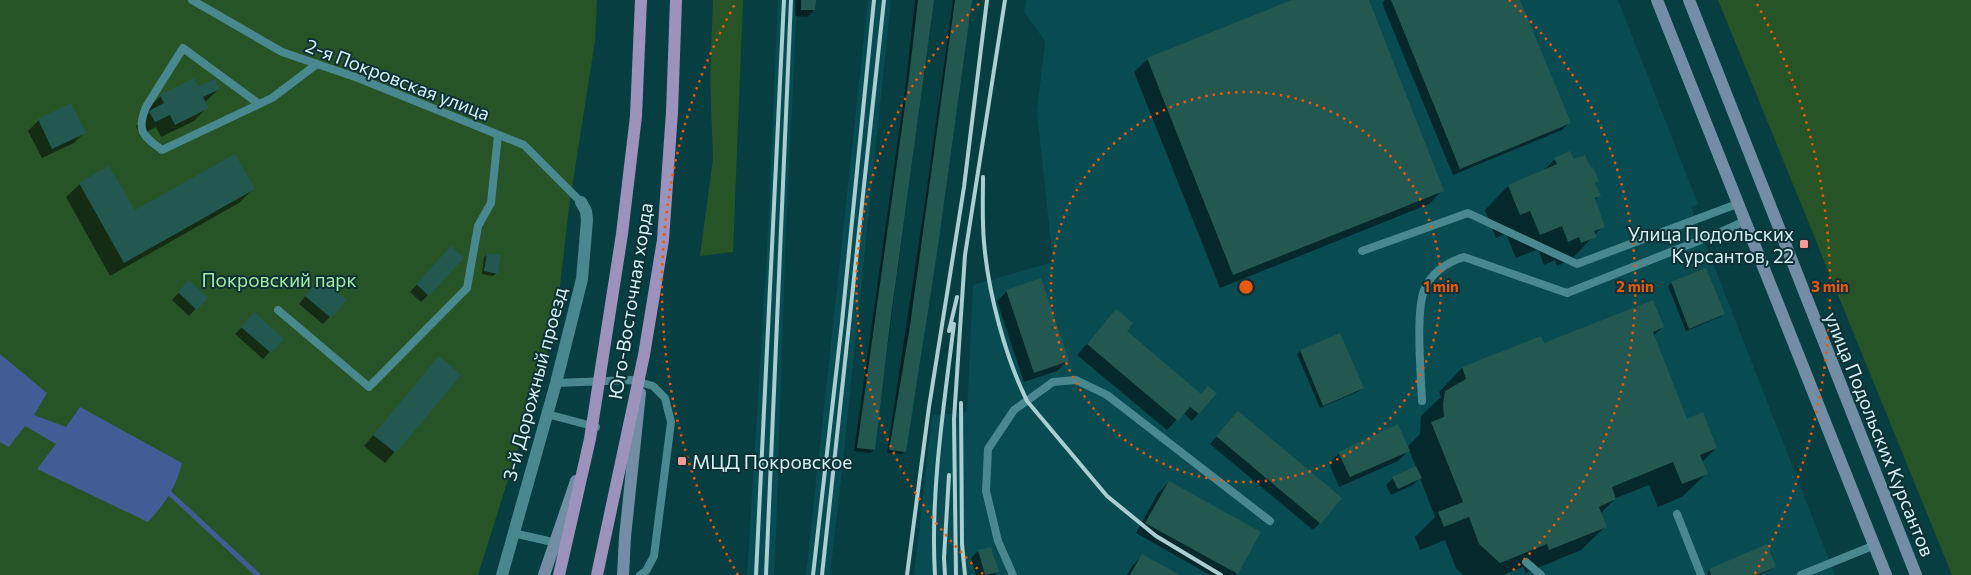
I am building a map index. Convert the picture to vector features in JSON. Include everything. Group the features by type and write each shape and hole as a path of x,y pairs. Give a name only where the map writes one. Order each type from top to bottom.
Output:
{"main road":[{"name":"Юго-Восточная хорда","path":"559,575 590,439 622,234 636,116 641,0"},
{"name":"Юго-Восточная хорда","path":"597,575 644,355 663,240 672,112 676,0"},
{"path":"1657,0 1886,575"},
{"name":"улица Подольских Курсантов","path":"1688,0 1916,575"},
{"path":"623,575 625,537 644,355"},
{"path":"544,575 590,439"}],"street":[{"name":"3-й Дорожный проезд","path":"502,575 556,383 582,279 587,220 586,211 581,202"}],"lane":[{"name":"2-я Покровская улица","path":"192,0 282,52 358,78 524,145 581,202"},
{"path":"259,104 183,48 146,107 140,127 144,137 162,150 272,98 317,64"},
{"path":"278,310 369,387 466,288 478,226 491,203 498,135"},
{"path":"1362,251 1468,213 1577,264 1737,204"},
{"path":"1422,401 1420,309 1425,288 1435,274 1448,262 1464,258 1567,293 1745,221"},
{"path":"556,383 632,380 653,386 665,398 670,422 654,556 646,571 640,575"},
{"path":"1013,575 998,542 986,491 988,449 1014,410 1053,382 1076,380 1107,396 1270,521"},
{"path":"513,533 570,546 598,428 547,414"},
{"path":"1677,514 1701,575"},
{"path":"1800,575 1874,545"},
{"path":"1526,562 1541,575"}],"shaded area":[{"path":"778,0 797,0 785,255 774,575 747,575 767,252"},
{"path":"868,0 891,0 840,489 830,575 806,575"},
{"path":"1026,0 1618,0 1698,204 1691,207 1835,575 914,575 932,415 967,412 973,285 1053,262 1037,112 1045,41 1024,12"}],"green space":[{"name":"Покровский парк","path":"0,0 597,0 595,41 569,207 555,330 478,575 0,575"},
{"path":"713,0 743,0 733,252 700,256 713,159 710,79"},
{"path":"1718,0 1971,0 1971,575 1952,575"}],"water":[{"path":"0,354 47,393 34,415 66,427 80,407 182,463 177,480 169,495 148,522 37,469 56,444 25,426 9,447 0,442"}],"building":[{"path":"801,0 816,0 815,10 801,10"},
{"path":"918,0 934,0 890,324 875,450 857,448 909,77"},
{"path":"955,0 972,0 938,246 906,452 889,450 910,326"},
{"path":"1292,0 1369,0 1444,191 1233,275 1147,58"},
{"path":"1391,0 1520,0 1571,123 1460,169"},
{"path":"194,78 198,87 215,79 220,89 203,97 209,108 175,125 170,115 155,122 149,111 164,103 160,95"},
{"path":"71,103 86,133 52,149 38,119"},
{"path":"1570,151 1574,159 1585,155 1591,168 1593,167 1599,181 1595,183 1601,196 1595,198 1605,227 1594,231 1597,237 1581,243 1579,237 1568,242 1562,226 1540,235 1530,211 1520,215 1508,185 1557,164 1554,158"},
{"path":"235,154 255,189 124,263 79,183 109,166 135,210"},
{"path":"451,246 464,258 429,296 416,284"},
{"path":"487,253 501,255 498,274 484,271"},
{"path":"1706,268 1725,314 1689,329 1671,282"},
{"path":"321,278 347,300 331,318 305,296"},
{"path":"1041,278 1069,361 1034,373 1006,290"},
{"path":"189,280 208,298 197,310 178,292"},
{"path":"1653,300 1664,327 1653,332 1687,419 1703,412 1717,448 1700,455 1708,474 1682,484 1673,462 1612,487 1616,499 1599,507 1607,527 1549,550 1547,544 1500,563 1479,544 1469,517 1444,527 1438,512 1463,502 1431,422 1444,417 1445,391 1466,379 1462,367 1541,336 1544,343"},
{"path":"1116,309 1133,323 1127,331 1201,394 1208,386 1217,393 1199,414 1190,407 1178,421 1087,344"},
{"path":"254,312 284,339 271,353 241,327"},
{"path":"1340,333 1364,388 1323,406 1300,350"},
{"path":"439,356 461,375 396,453 373,435"},
{"path":"1238,411 1342,498 1321,524 1216,436"},
{"path":"1398,424 1410,451 1350,477 1338,452"},
{"path":"1416,466 1422,478 1398,489 1392,477"},
{"path":"1169,481 1261,532 1238,574 1145,523"},
{"path":"1767,544 1776,567 1757,575 1711,575 1709,569"},
{"path":"991,547 999,572 985,575 978,550"},
{"path":"1142,554 1180,575 1130,575"}],"waterway":[{"path":"165,489 258,575"}],"railway":[{"path":"756,575 784,0"},
{"path":"766,575 791,0"},
{"path":"813,575 842,322 874,0"},
{"path":"822,575 884,0"},
{"path":"907,575 929,407 964,187 987,0"},
{"path":"956,575 954,419 965,255 1005,0"},
{"path":"983,177 983,234 989,282 1005,344 1027,401 1107,496 1156,536 1221,575"},
{"path":"949,331 957,297"},
{"path":"935,575 934,513 936,482 954,324"},
{"path":"961,403 962,544 965,575"},
{"path":"945,575 944,558 949,475"}],"place":[{"name":"Улица Подольских Курсантов, 22","path":"1804,244"},
{"name":"МЦД Покровское","path":"682,461"}]}
